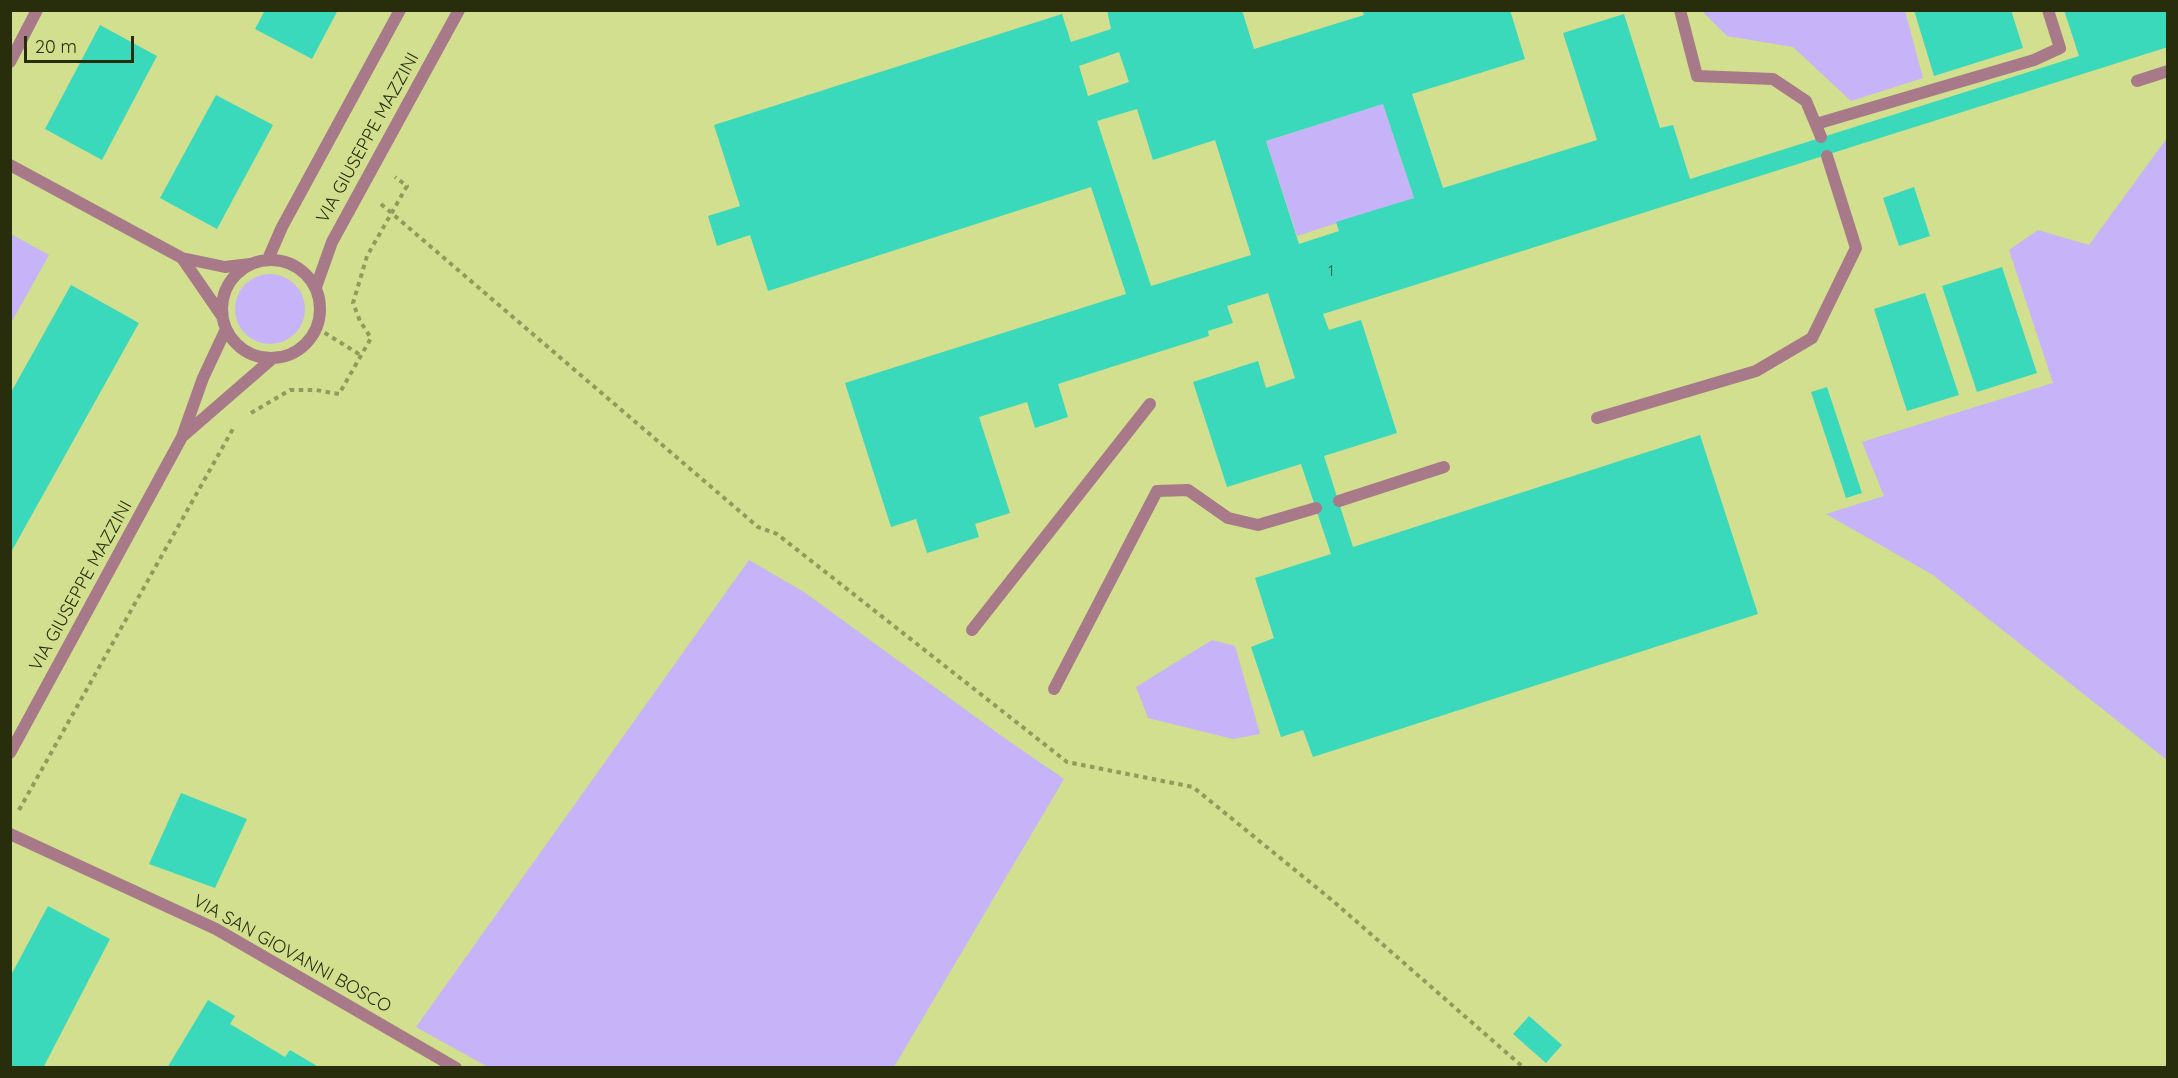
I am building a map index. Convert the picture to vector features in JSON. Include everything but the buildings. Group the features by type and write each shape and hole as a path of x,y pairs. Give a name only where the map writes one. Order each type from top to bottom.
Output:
{"street":[{"path":"10,62 37,10"},
{"name":"VIA GIUSEPPE MAZZINI","path":"268,259 282,227 400,10"},
{"name":"VIA GIUSEPPE MAZZINI","path":"316,287 332,242 459,10"},
{"path":"1680,10 1697,76 1773,79 1806,101 1821,137"},
{"path":"1815,124 2034,60 2060,48 2048,10"},
{"path":"2137,81 2168,71"},
{"path":"1596,418 1756,371 1812,338 1856,248 1827,156"},
{"path":"10,165 182,258 225,267 268,259 288,262 304,272 316,287 321,308 317,328 307,344 292,354 273,358 249,353 237,345 226,329 222,316 182,258"},
{"path":"222,316 224,295 234,276 250,264"},
{"name":"VIA GIUSEPPE MAZZINI","path":"10,753 182,437 203,378 226,329"},
{"name":"VIA GIUSEPPE MAZZINI","path":"182,437 273,358"},
{"path":"972,630 1150,404"},
{"path":"1339,501 1444,467"},
{"path":"1054,689 1157,491 1188,490 1228,518 1258,525 1316,508"},
{"name":"VIA SAN GIOVANNI BOSCO","path":"10,834 216,929 456,1068"}],"path":[{"path":"246,416 290,390 316,390 339,394 362,356 371,338 360,321 353,303 367,256 407,186 376,162"},
{"path":"362,188 758,527 777,534 1067,762 1193,787 1333,901 1524,1068"},
{"path":"317,328 362,356"},
{"path":"16,815 237,422"}],"shaded area":[{"path":"1702,11 1905,11 1923,78 1851,101 1793,47 1727,36"},
{"path":"1383,104 1414,198 1297,236 1266,141"},
{"path":"2167,138 2167,760 1933,575 1826,514 1884,496 1862,442 2053,383 2009,250 2038,230 2089,245"},
{"path":"11,234 49,255 11,323"},
{"path":"270,274 283,277 295,284 302,296 305,309 302,322 295,334 283,341 270,344 257,341 245,334 238,322 235,309 238,296 245,284 257,277"},
{"path":"749,560 804,592 1064,779 894,1067 488,1067 416,1027"},
{"path":"1212,640 1235,646 1260,734 1233,739 1148,718 1136,687"}]}
